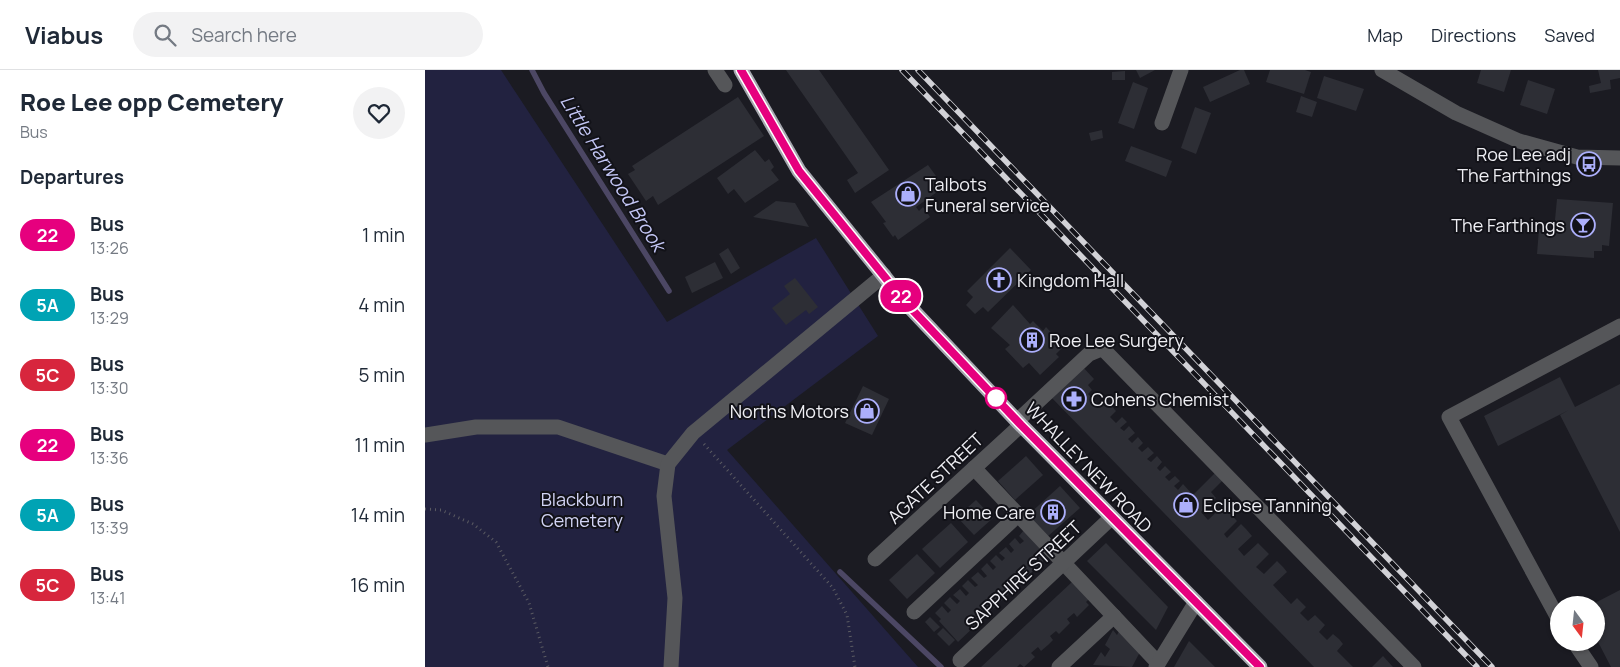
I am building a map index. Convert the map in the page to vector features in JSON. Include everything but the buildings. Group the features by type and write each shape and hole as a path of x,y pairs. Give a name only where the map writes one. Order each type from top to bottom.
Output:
{"highway":[{"name":"WHALLEY NEW ROAD","path":"741,70 799,171 905,302 1111,518 1260,667"}],"street":[{"path":"715,70 725,85"},
{"path":"1162,123 1181,70"},
{"path":"1382,70 1399,75 1456,113 1519,141 1577,157 1620,158"},
{"path":"671,667 675,598 664,496 667,464 693,433 884,275"},
{"path":"1550,603 1449,417 1620,326"},
{"name":"AGATE STREET","path":"875,559 974,468 1089,354 1101,349 1105,350 1414,667"},
{"path":"425,435 476,428 558,427 667,464"},
{"path":"974,468 1157,665 1195,602"},
{"path":"914,612 1018,515"},
{"name":"SAPPHIRE STREET","path":"960,660 1111,518"},
{"path":"1059,667 1113,616"},
{"path":"1580,651 1591,667"}],"path":[{"path":"693,433 833,588 847,615 855,667"},
{"path":"425,509 441,510 473,524 496,542 529,603 548,667"}],"green space":[{"name":"Blackburn Cemetery","path":"425,70 501,70 667,322 816,238 878,336 727,450 918,667 425,667"}],"waterway":[{"name":"Little Harwood Brook","path":"532,70 544,93 669,291"},
{"name":"Little Harwood Brook","path":"840,572 941,667"}],"railway":[{"path":"902,70 1477,667"},
{"path":"918,70 1492,667"}],"bus line":[{"name":"22","path":"741,70 799,171 905,302 1111,518 1260,667"}],"place":[{"name":"Roe Lee adj The Farthings","path":"1589,164"},
{"name":"Talbots Funeral service","path":"908,194"},
{"name":"The Farthings","path":"1583,225"},
{"name":"Kingdom Hall","path":"999,280"},
{"name":"Roe Lee Surgery","path":"1032,340"},
{"name":"Cohens Chemist","path":"1074,399"},
{"name":"Norths Motors","path":"867,411"},
{"name":"Eclipse Tanning","path":"1186,505"},
{"name":"Home Care","path":"1053,512"}]}
